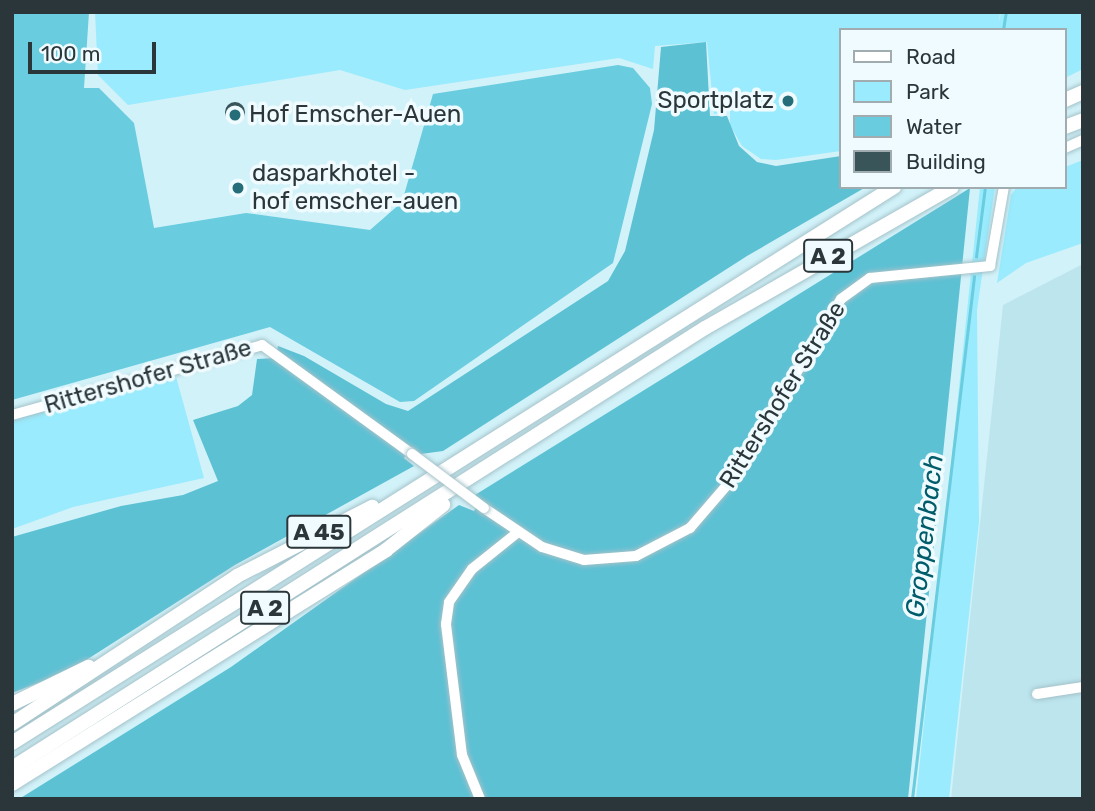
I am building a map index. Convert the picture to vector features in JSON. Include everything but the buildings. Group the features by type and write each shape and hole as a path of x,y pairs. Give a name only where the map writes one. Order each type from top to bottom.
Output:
{"highway":[{"path":"1067,99 1083,92"},
{"name":"A 2","path":"12,743 891,189"},
{"name":"A 2","path":"12,768 705,328 949,189"},
{"path":"12,784 386,550 487,468"},
{"name":"A 45","path":"115,656 237,576 348,517 403,495"},
{"path":"12,704 115,656"},
{"path":"12,724 115,656"}],"street":[{"path":"1067,147 1083,140"},
{"name":"Rittershofer Straße","path":"12,415 262,345 517,532 561,556 612,561 636,556 690,528 733,478 841,299 870,278 990,267 1004,189"},
{"path":"480,799 462,755 446,624 449,602 471,569 517,532"},
{"path":"1037,694 1083,687"}],"shaded area":[{"path":"706,42 710,116 727,116 739,146 757,162 776,166 839,156 839,189 863,189 747,256 443,451 421,454 413,447 404,458 414,466 235,565 69,671 12,693 12,537 121,506 183,495 218,481 193,420 238,406 252,395 257,359 275,358 278,346 304,356 386,404 408,411 608,281 625,251 654,130 661,47"},
{"path":"970,189 908,799 19,799 231,667 459,505 474,511 481,500 475,495"},
{"path":"1083,264 1083,799 951,799 1003,305"}],"green space":[{"path":"95,12 1000,12 999,22 1001,12 1083,12 1083,69 1067,77 1067,28 839,28 839,151 776,160 761,159 742,146 730,125 730,111 714,114 707,42 655,46 653,69 619,58 405,90 340,70 128,105 98,75"},
{"path":"1083,160 1083,243 1026,263 997,283 1011,195 1016,189 1067,189 1067,166"},
{"path":"980,189 995,189 977,310 979,522 949,799 916,799"},
{"path":"175,373 204,478 73,507 12,529 12,420"}],"water":[{"path":"12,12 89,12 84,88 99,88 134,123 154,228 246,213 370,230 402,202 433,94 618,65 633,68 650,88 652,104 613,263 414,401 400,402 270,327 12,400"}],"waterway":[{"name":"Groppenbach","path":"1003,28 1006,12"},
{"name":"Groppenbach","path":"976,257 985,189"},
{"name":"Groppenbach","path":"912,799 974,277"}],"place":[{"name":"Sportplatz","path":"788,101"},
{"name":"Hof Emscher-Auen","path":"235,115"},
{"name":"dasparkhotel - hof emscher-auen","path":"238,188"}]}
